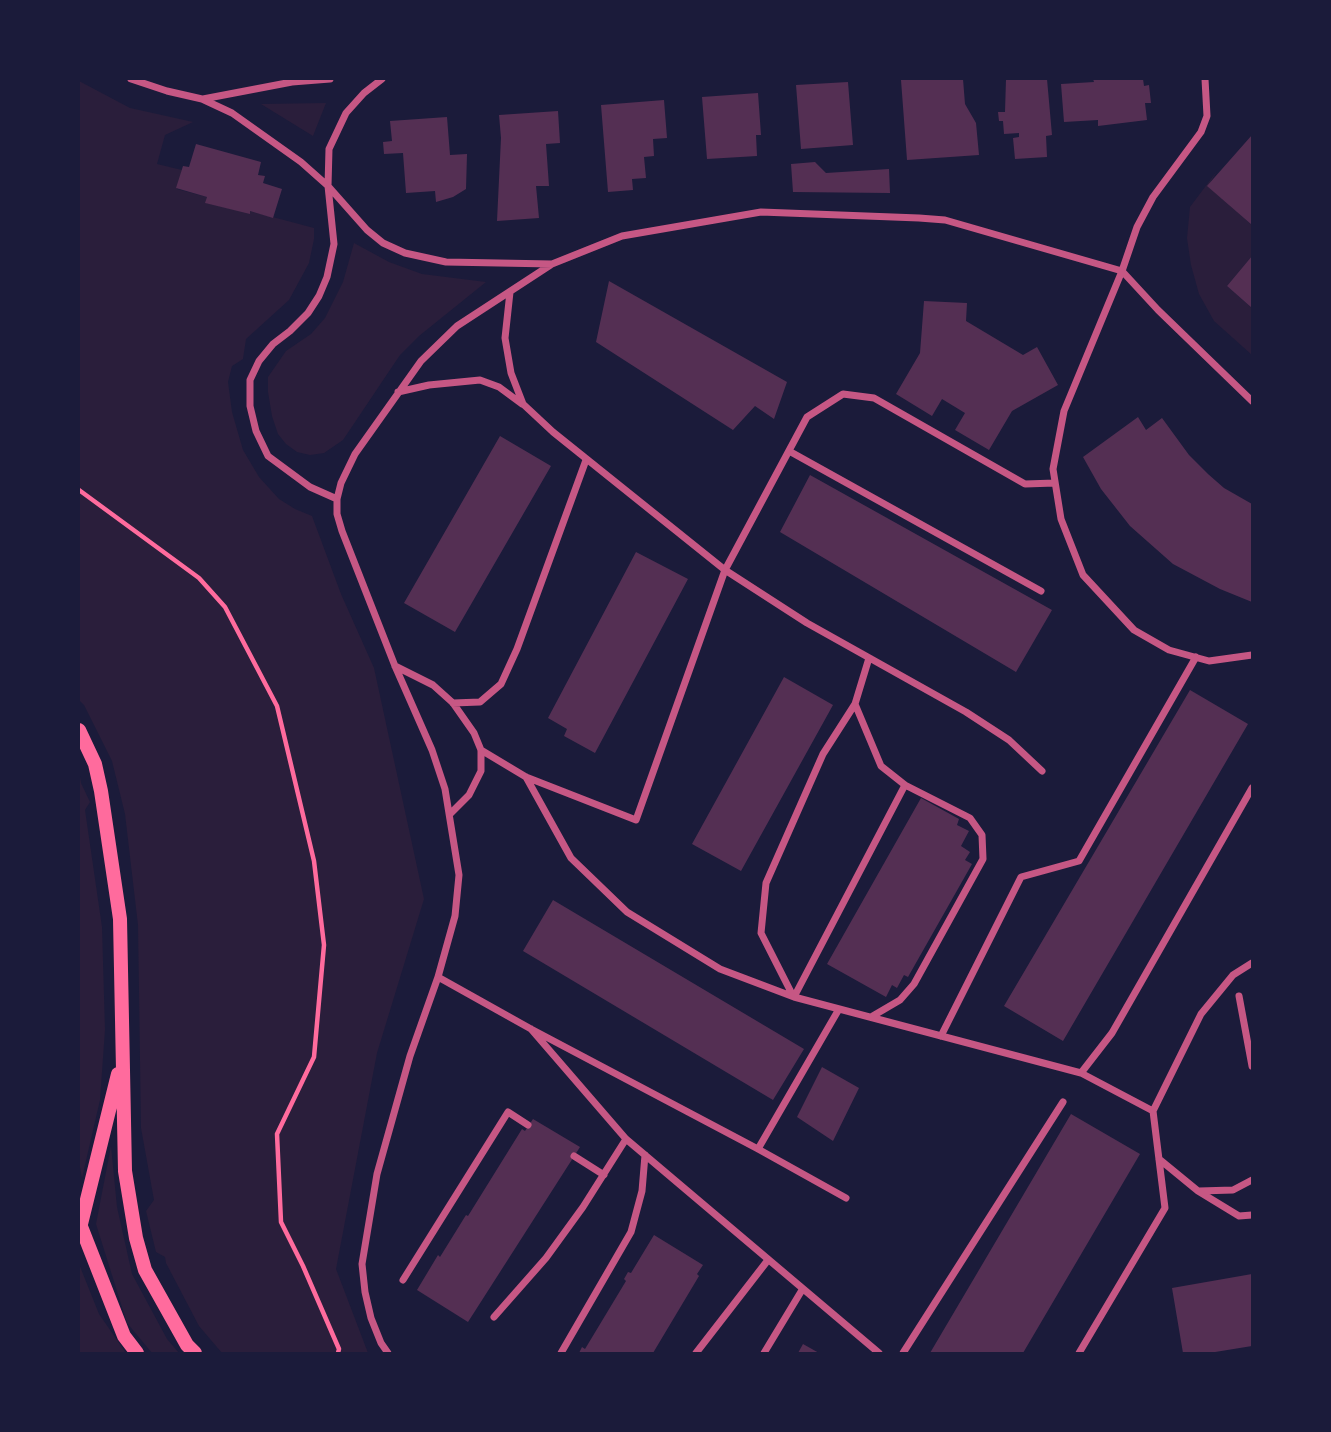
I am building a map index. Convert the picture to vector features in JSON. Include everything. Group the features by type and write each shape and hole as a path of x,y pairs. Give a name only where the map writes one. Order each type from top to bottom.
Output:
{"main road":[{"path":"79,730 95,764 120,919 125,1171 136,1238 145,1270 187,1345 195,1353"},
{"path":"123,1054 79,1225 124,1336 137,1353"}],"street":[{"path":"131,79 167,92 202,99 232,113 301,162 383,243 405,253 446,262 552,264"},
{"path":"202,99 292,82 330,79"},
{"path":"337,499 310,487 268,456 256,431 250,406 250,380 259,361 273,344 308,313 319,296 327,277 334,244 328,186 330,149 346,113 364,93 382,79"},
{"path":"1205,79 1207,116 1201,132 1153,197 1138,227 1064,411 1053,469 1060,519 1083,575 1134,630 1169,650 1209,661 1252,655"},
{"path":"388,1353 371,1318 362,1264 377,1174 410,1056 438,977 458,896 459,875 450,814 432,750 342,531 337,499 341,483 355,454 397,393 438,342 457,326 552,264 622,236 761,212 945,220 1122,271 1158,310 1252,401"},
{"path":"510,292 506,347 511,373 523,404"},
{"path":"397,393 429,385 480,380 499,387 725,570 807,623 977,719 1009,740 1042,771"},
{"path":"481,750 526,777 636,820 725,570 807,417 843,394 874,398 1025,484 1055,483"},
{"path":"789,452 1041,591"},
{"path":"453,703 480,702 501,684 517,649 586,460"},
{"path":"941,1036 1021,877 1079,861 1196,657"},
{"path":"794,997 761,933 766,883 823,754 855,704 869,658"},
{"path":"396,666 433,685 453,703 474,733 481,750 481,771 469,795 450,814"},
{"path":"855,704 880,766 905,785 970,818 982,835 982,859 914,984 900,1000 871,1017"},
{"path":"526,777 571,858 627,912 720,969 794,997 1081,1073 1153,1111"},
{"path":"794,997 905,785"},
{"path":"1081,1073 1112,1033 1252,788"},
{"path":"1079,1353 1165,1208 1153,1111 1201,1014 1233,975 1252,963"},
{"path":"438,977 846,1198"},
{"path":"1239,996 1252,1066"},
{"path":"758,1149 839,1009"},
{"path":"531,1029 626,1139 879,1353"},
{"path":"903,1353 1063,1102"},
{"path":"403,1280 508,1112 528,1125"},
{"path":"494,1317 546,1258 626,1139"},
{"path":"561,1353 631,1232 642,1191 645,1155"},
{"path":"574,1156 604,1175"},
{"path":"1159,1159 1198,1191 1239,1216 1252,1215"},
{"path":"1198,1191 1233,1190 1252,1180"},
{"path":"695,1353 768,1260"},
{"path":"764,1353 802,1290"}],"path":[{"path":"79,490 199,578 226,607 277,706 314,861 324,945 314,1057 277,1134 281,1222 339,1349 338,1353"}],"shaded area":[{"path":"79,81 130,108 193,122 165,135 157,164 182,170 177,189 207,197 206,203 250,211 314,228 309,263 289,300 246,339 243,359 232,366 228,382 232,412 243,450 259,477 279,499 312,516 341,594 374,668 424,899 377,1053 336,1269 368,1353 222,1353 199,1326 165,1257 156,1252 146,1211 154,1200 141,1128 138,925 125,814 112,761 79,700"},
{"path":"326,103 313,136 261,104"},
{"path":"1217,171 1208,186 1252,225 1252,256 1227,286 1252,308 1252,355 1214,321 1199,294 1191,265 1187,238 1190,207"},
{"path":"354,243 389,262 422,274 486,282 419,336 400,355 343,440 324,453 310,455 297,452 278,434 272,416 268,377 286,351 311,334 325,318 343,282"},
{"path":"79,770 81,783 90,802 85,810 102,927 105,1030 100,1100 82,1178 79,1162"},
{"path":"111,1146 117,1207 132,1274 167,1339 179,1353 152,1353 127,1323 96,1224"},
{"path":"79,1264 99,1314 126,1353 79,1353"}],"building":[{"path":"963,79 965,104 976,123 979,155 907,160 901,80"},
{"path":"1006,79 1047,79 1052,135 1046,136 1047,157 1015,159 1013,138 1019,137 1019,133 1004,134 1003,121 999,121 998,112 1005,112"},
{"path":"1093,79 1143,79 1144,86 1149,85 1151,103 1145,103 1147,120 1098,126 1098,120 1064,122 1061,84 1094,82"},
{"path":"848,82 853,145 801,149 796,85"},
{"path":"758,93 761,135 756,135 757,156 707,159 702,97"},
{"path":"664,100 667,138 653,139 654,156 644,157 646,178 632,179 633,190 608,192 601,105"},
{"path":"558,111 560,143 546,144 549,186 536,186 539,218 497,221 501,138 499,115"},
{"path":"447,117 450,155 467,154 466,189 453,197 436,202 435,191 406,193 403,153 384,154 383,142 392,141 390,121"},
{"path":"1252,135 1252,225 1207,186"},
{"path":"196,144 261,162 258,175 265,176 263,183 282,189 273,218 205,203 207,197 176,188 183,166 189,167"},
{"path":"815,162 826,173 889,169 890,193 793,192 791,164"},
{"path":"1252,256 1252,308 1227,286"},
{"path":"609,281 787,382 774,419 755,406 733,430 596,342"},
{"path":"924,301 967,303 966,321 1023,355 1037,347 1058,385 1012,411 989,450 955,430 965,413 942,399 932,416 896,394 920,353"},
{"path":"1138,417 1146,430 1162,418 1189,455 1208,474 1224,488 1252,504 1252,602 1220,589 1173,564 1130,526 1101,489 1083,457"},
{"path":"500,436 551,466 455,632 404,603"},
{"path":"810,475 1052,610 1016,672 780,532"},
{"path":"636,552 688,579 595,753 564,736 567,729 548,718"},
{"path":"784,677 833,705 741,871 692,844"},
{"path":"1190,690 1248,724 1063,1041 1004,1006"},
{"path":"921,798 959,819 957,825 969,831 961,846 970,852 965,860 972,864 908,977 904,975 897,988 892,985 886,997 827,964"},
{"path":"553,900 804,1049 773,1100 523,951"},
{"path":"822,1067 859,1088 833,1141 797,1117"},
{"path":"1071,1114 1140,1154 1023,1353 930,1353"},
{"path":"533,1119 580,1147 468,1322 417,1290 438,1255 440,1257 466,1215 468,1216 522,1129 525,1131"},
{"path":"654,1235 703,1265 653,1353 579,1353 582,1347 585,1349 626,1281 624,1279 628,1272 631,1273"},
{"path":"1252,1274 1252,1346 1209,1353 1183,1353 1172,1288"},
{"path":"803,1344 819,1353 798,1353"}]}
